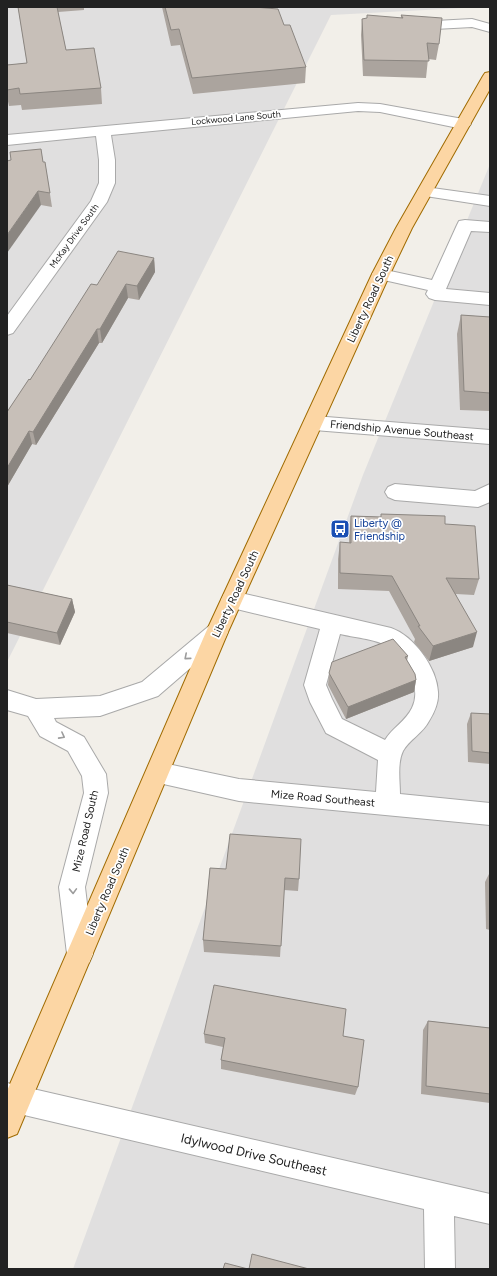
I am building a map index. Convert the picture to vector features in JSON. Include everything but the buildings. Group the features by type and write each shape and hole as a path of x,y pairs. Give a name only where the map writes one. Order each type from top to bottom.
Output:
{"main road":[{"name":"Liberty Road South","path":"10,1107 80,954 217,632 381,274 404,228 490,76"}],"street":[{"path":"435,25 472,23 490,28"},
{"name":"Lockwood Lane South","path":"7,140 358,107 380,108 464,124"},
{"name":"McKay Drive South","path":"7,329 99,202 107,183 107,160 103,131"},
{"path":"425,192 490,201"},
{"path":"490,227 465,225 435,294 490,299"},
{"path":"381,274 438,287"},
{"name":"Friendship Avenue Southeast","path":"314,423 490,438"},
{"path":"395,492 478,500 490,492"},
{"path":"232,600 390,637 405,649 419,666 429,692 421,715 399,737 390,754 388,804"},
{"path":"332,624 315,685 321,702 334,726 359,740 390,754"},
{"path":"7,700 36,709 100,706 150,689 217,632"},
{"name":"Mize Road South","path":"36,709 48,729 76,744 94,774 96,793 72,887 80,954"},
{"name":"Mize Road Southeast","path":"158,773 239,790 490,814"},
{"name":"Idylwood Drive Southeast","path":"10,1107 490,1208"},
{"path":"439,1197 440,1269"}],"shaded area":[{"path":"7,7 482,7 331,15 7,662"},
{"path":"490,164 490,1269 73,1269 363,475"}],"place":[{"name":"Liberty @ Friendship","path":"340,529"}]}
